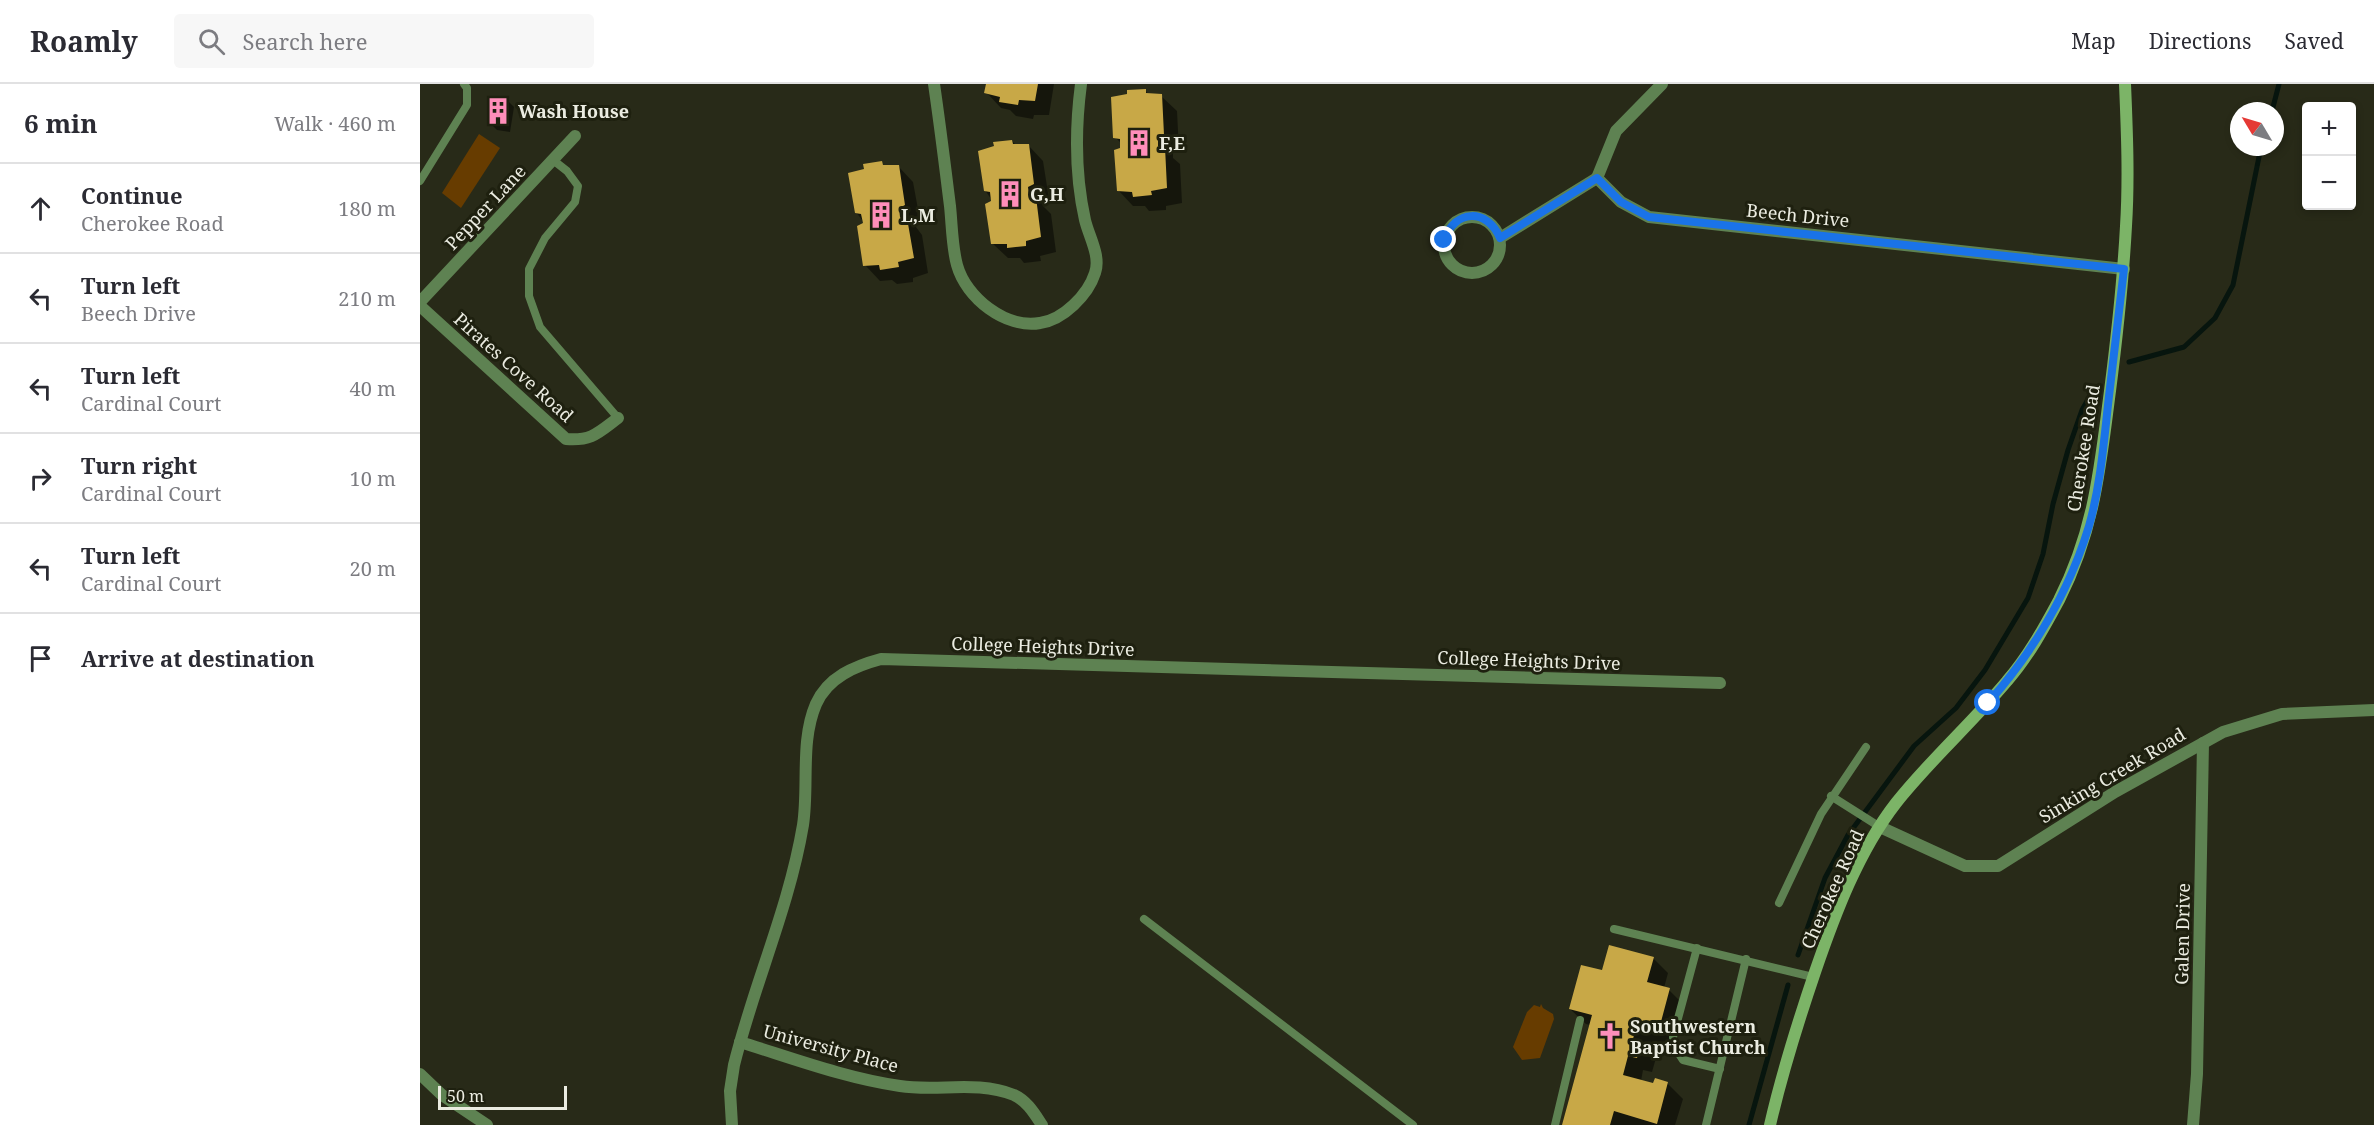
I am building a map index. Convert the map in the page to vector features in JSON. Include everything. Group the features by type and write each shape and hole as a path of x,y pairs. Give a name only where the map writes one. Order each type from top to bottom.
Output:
{"main road":[{"name":"Cherokee Road","path":"1770,1125 1798,1020 1813,977 1841,903 1880,827 1915,781 2010,679 2036,641 2076,563 2089,526 2102,466 2124,269 2128,178 2126,84"}],"street":[{"path":"934,84 957,266 973,295 1007,319 1030,325 1045,323 1062,316 1077,301 1095,273 1097,259 1085,220 1077,170 1076,143 1081,84"},
{"path":"1500,238 1597,178 1616,131 1662,84"},
{"name":"Pepper Lane","path":"420,304 575,136"},
{"name":"Beech Drive","path":"1597,178 1621,202 1649,217 2124,269"},
{"path":"1477,216 1487,220 1496,228 1500,238 1500,249 1496,260 1488,268 1478,273 1467,273 1456,269 1448,261 1444,251 1444,240 1448,230 1455,221 1466,217 1477,216"},
{"name":"Pirates Cove Road","path":"420,304 566,439 580,440 594,437 618,418"},
{"name":"College Heights Drive","path":"732,1125 729,1091 740,1042 788,892 803,825 809,724 823,692 839,676 858,665 881,659 1719,683"},
{"name":"Sinking Creek Road","path":"1880,827 1965,866 1998,866 2115,792 2223,732 2282,714 2374,710"},
{"name":"Galen Drive","path":"2193,1125 2198,1074 2203,743"},
{"name":"University Place","path":"740,1042 876,1083 904,1087 974,1086 998,1091 1015,1096 1032,1108 1041,1125"},
{"path":"420,1074 442,1095 487,1125"}],"lane":[{"path":"420,181 467,105 467,88 464,84"},
{"path":"553,160 567,171 578,186 575,202 545,238 529,269 530,296 540,327 618,418"},
{"path":"1779,903 1832,796 1866,747"},
{"path":"1832,796 1880,827"},
{"path":"1144,919 1413,1125"},
{"path":"1614,929 1813,977"},
{"path":"1696,948 1672,1037 1674,1046 1683,1060 1720,1069"},
{"path":"1706,1125 1746,960"},
{"path":"1555,1125 1581,1020"}],"shaded area":[{"path":"479,134 500,148 461,208 442,193"},
{"path":"1541,1004 1553,1014 1554,1019 1540,1058 1522,1060 1513,1047 1527,1012 1534,1005 1540,1007"}],"building":[{"path":"986,84 1038,84 1035,101 1019,100 1018,105 999,102 1000,97 984,93"},
{"name":"F,E","path":"1146,89 1146,93 1162,94 1164,135 1158,137 1158,146 1165,147 1167,188 1151,191 1152,195 1133,197 1132,192 1117,191 1114,150 1120,148 1120,139 1113,138 1111,97 1127,94 1127,90"},
{"name":"Wash House","path":"493,96 508,99 503,125 488,123"},
{"name":"G,H","path":"1012,140 1013,144 1029,144 1034,184 1028,187 1029,196 1036,197 1041,237 1026,241 1026,246 1007,248 1007,244 991,244 985,204 991,201 990,192 984,191 978,151 994,146 993,142"},
{"name":"L,M","path":"882,161 883,165 899,165 905,205 899,208 900,217 907,218 914,258 898,262 899,267 880,270 879,265 863,266 857,226 863,223 861,214 855,213 848,173 864,169 863,164"},
{"name":"Southwestern Baptist Church","path":"1609,945 1654,957 1647,982 1670,988 1658,1033 1636,1027 1633,1039 1642,1041 1637,1058 1628,1056 1623,1075 1653,1083 1655,1078 1668,1082 1657,1124 1614,1111 1610,1125 1562,1125 1592,1015 1569,1009 1581,965 1602,970"}],"waterway":[{"path":"2274,102 2279,84"},
{"path":"2129,362 2184,347 2215,318 2233,285 2259,156"},
{"path":"1798,955 1825,878 1848,835 1914,746 1956,708 1985,670 2028,598 2043,554 2053,504 2068,450 2082,410 2095,387"},
{"path":"1749,1125 1788,985"}],"place":[{"name":"Wash House","path":"498,111"},
{"name":"F,E","path":"1139,143"},
{"name":"G,H","path":"1010,194"},
{"name":"L,M","path":"881,215"},
{"name":"Southwestern Baptist Church","path":"1610,1036"}],"route":[{"path":"1444,240 1455,221 1477,216 1487,220 1496,228 1500,238 1597,178 1621,202 1649,217 2124,269 2102,466 2089,526 2061,597 2036,641 2010,679 1988,703"}]}
